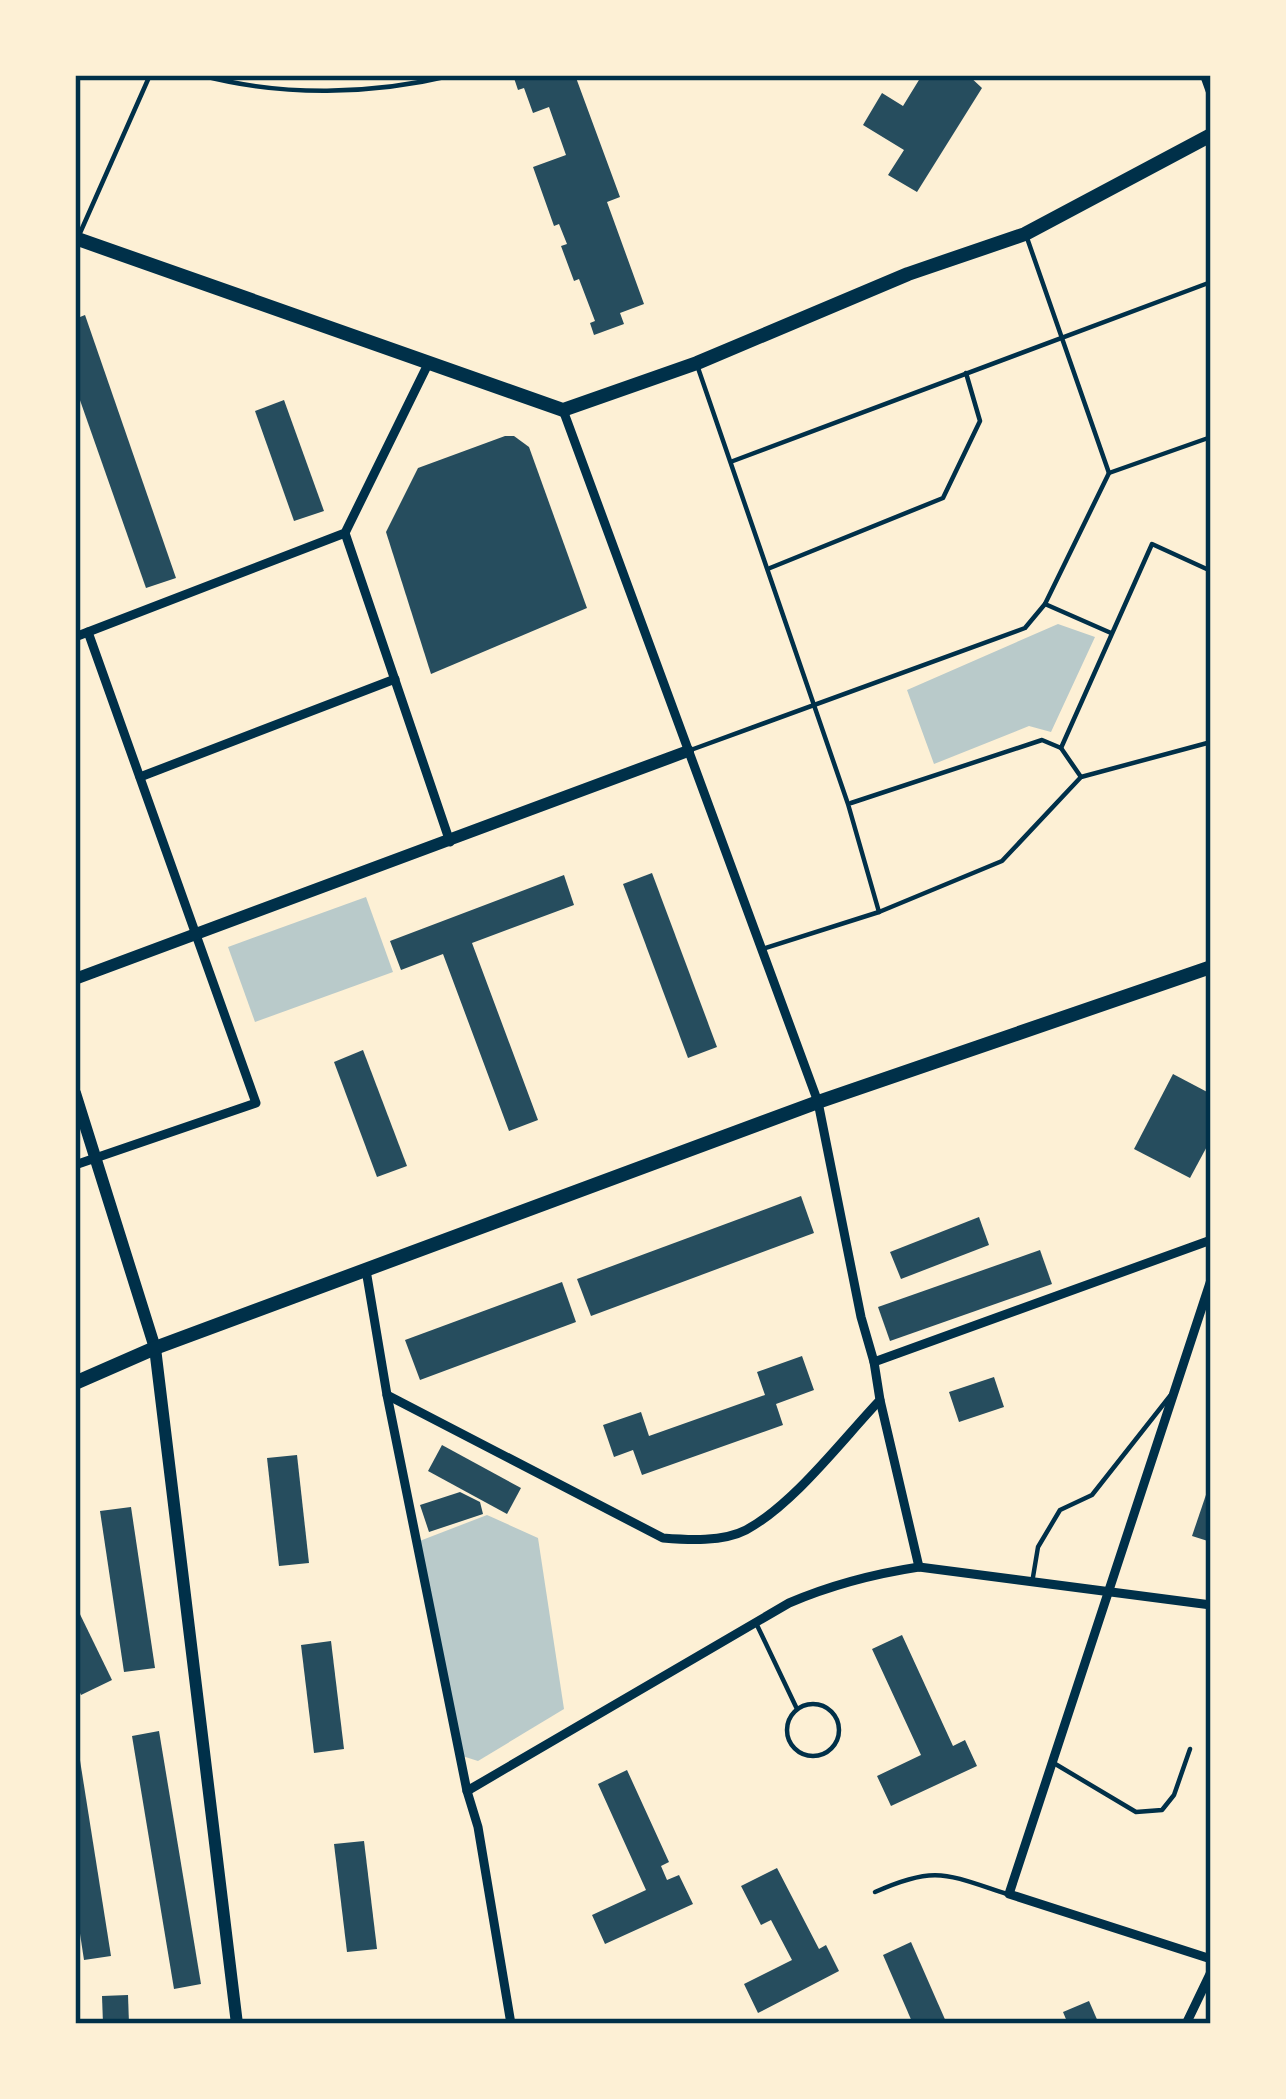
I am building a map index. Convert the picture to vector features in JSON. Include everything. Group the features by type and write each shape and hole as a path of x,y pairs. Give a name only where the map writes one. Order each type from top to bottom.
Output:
{"main road":[{"path":"76,238 563,410 697,363 908,274 1025,234 1211,135"},
{"path":"75,1383 155,1348 818,1102 1211,968"}],"street":[{"path":"75,637 345,533 429,362"},
{"path":"563,410 818,1102 861,1317 919,1567"},
{"path":"345,533 450,842"},
{"path":"75,1165 256,1103 88,632"},
{"path":"140,777 395,679"},
{"path":"75,979 688,751"},
{"path":"75,1093 155,1348 237,2024"},
{"path":"874,1362 1211,1240"},
{"path":"366,1270 387,1395 478,1828 511,2024"},
{"path":"1211,1280 1009,1894 1211,1959"},
{"path":"387,1395 663,1538 693,1540 744,1532 787,1498 880,1400"},
{"path":"467,1791 824,1588 919,1567 1211,1605"},
{"path":"1186,2024 1211,1972"}],"lane":[{"path":"76,238 151,75"},
{"path":"200,75 236,85 305,91 398,88 454,75"},
{"path":"1202,75 1211,100"},
{"path":"1025,234 1109,473"},
{"path":"733,461 1211,283"},
{"path":"697,363 770,568 879,912"},
{"path":"770,568 943,498 980,421 966,373"},
{"path":"688,751 1025,628 1045,604 1109,473 1211,437"},
{"path":"1060,748 1152,544 1211,571"},
{"path":"1045,604 1111,633"},
{"path":"848,804 1042,740 1060,748 1081,777"},
{"path":"762,949 879,912 1001,861 1081,777 1211,742"},
{"path":"1032,1582 1038,1547 1060,1510 1092,1495 1174,1390"},
{"path":"756,1623 797,1709 787,1732 793,1747 808,1756 825,1753 836,1741 835,1716 813,1704 797,1709"},
{"path":"1052,1762 1136,1812 1162,1810 1174,1795 1190,1749"},
{"path":"875,1892 916,1874 936,1874 1009,1894"}],"shaded area":[{"path":"1058,624 1095,637 1051,732 1029,726 934,764 907,690"},
{"path":"366,897 393,972 255,1022 228,947"},
{"path":"487,1515 538,1538 564,1709 478,1761 459,1755 417,1542"}],"building":[{"path":"513,75 575,75 620,197 607,202 644,304 620,313 624,324 594,335 590,323 595,321 579,279 574,281 561,246 567,244 559,224 554,226 533,167 566,155 549,107 533,113 524,88 518,90"},
{"path":"922,75 968,75 982,88 917,192 888,175 904,150 863,125 882,93 903,106"},
{"path":"85,315 176,578 146,588 75,386 75,319"},
{"path":"284,400 324,511 294,521 255,411"},
{"path":"514,436 529,447 587,608 431,674 386,532 418,468"},
{"path":"652,873 717,1047 688,1058 623,884"},
{"path":"564,875 574,905 472,943 538,1120 509,1131 443,954 401,970 390,941"},
{"path":"363,1050 407,1166 377,1177 334,1062"},
{"path":"1173,1074 1211,1094 1211,1139 1190,1178 1134,1149"},
{"path":"801,1196 814,1233 591,1316 577,1279"},
{"path":"979,1217 989,1245 901,1279 890,1252"},
{"path":"1040,1250 1052,1284 890,1341 878,1307"},
{"path":"562,1282 576,1322 420,1380 405,1340"},
{"path":"802,1356 814,1390 776,1404 783,1425 642,1475 633,1450 614,1457 603,1425 641,1412 649,1436 765,1395 757,1372"},
{"path":"994,1377 1004,1407 959,1422 949,1392"},
{"path":"442,1445 521,1488 507,1514 428,1471"},
{"path":"297,1455 309,1563 279,1566 267,1458"},
{"path":"1211,1483 1211,1542 1192,1536"},
{"path":"460,1492 480,1502 483,1514 429,1532 420,1505"},
{"path":"131,1507 155,1668 124,1672 100,1511"},
{"path":"75,1604 112,1680 81,1695 75,1681"},
{"path":"902,1635 953,1746 965,1740 977,1766 891,1806 877,1776 921,1755 872,1649"},
{"path":"331,1641 344,1749 314,1753 301,1645"},
{"path":"159,1731 201,1984 174,1989 132,1736"},
{"path":"75,1754 79,1754 111,1956 84,1960 75,1901"},
{"path":"627,1770 669,1862 661,1866 667,1880 679,1875 693,1904 605,1944 592,1915 646,1890 598,1784"},
{"path":"364,1841 377,1949 347,1952 334,1844"},
{"path":"777,1868 819,1949 826,1945 839,1971 758,2013 744,1984 792,1960 771,1920 761,1925 741,1886"},
{"path":"911,1942 947,2024 913,2024 883,1955"},
{"path":"128,1995 129,2024 103,2024 102,1996"},
{"path":"1089,2001 1099,2024 1068,2024 1063,2012"}]}
